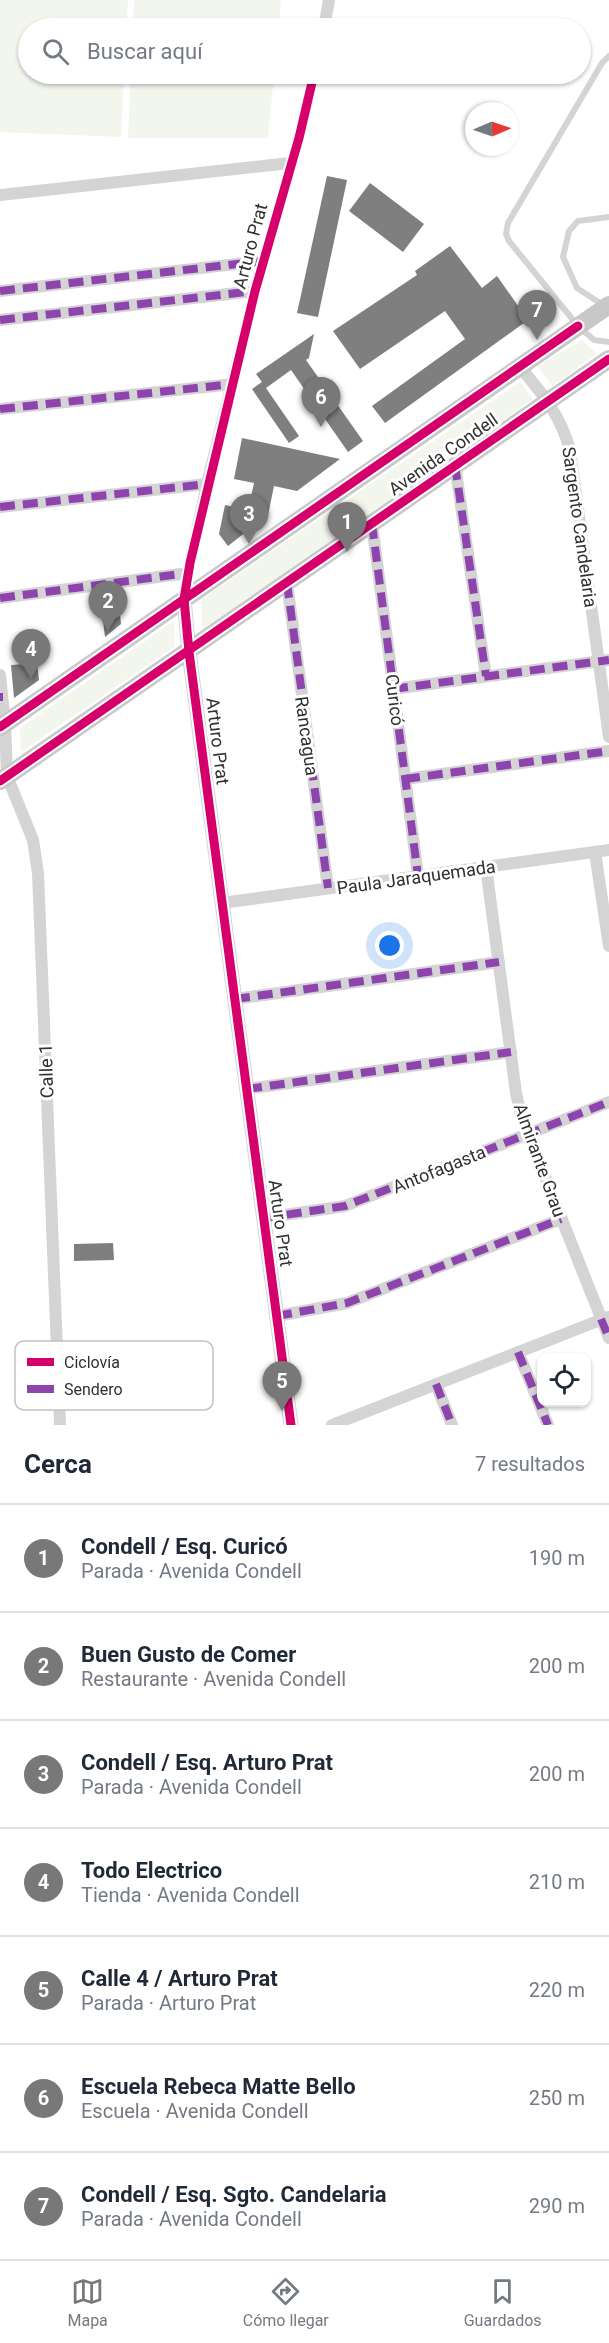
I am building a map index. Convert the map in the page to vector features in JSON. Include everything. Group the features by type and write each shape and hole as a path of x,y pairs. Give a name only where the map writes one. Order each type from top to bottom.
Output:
{"main road":[{"name":"Avenida Condell","path":"3,725 607,306"},
{"name":"Avenida Condell","path":"4,778 609,359"}],"street":[{"path":"326,18 329,0"},
{"name":"Arturo Prat","path":"291,1425 189,652 184,599 207,484 255,291 299,138 312,84"},
{"path":"0,195 290,163"},
{"path":"0,291 263,261"},
{"path":"0,320 255,291"},
{"name":"Sargento Candelaria","path":"519,367 548,401 563,427 570,450 604,660 609,737"},
{"path":"0,409 233,384"},
{"path":"455,465 486,676"},
{"path":"0,507 207,484"},
{"name":"Curicó","path":"372,524 418,876"},
{"path":"0,598 188,573"},
{"name":"Rancagua","path":"287,584 328,888"},
{"path":"393,689 604,660"},
{"name":"Calle 1","path":"0,675 4,778 30,831 38,873 57,1341"},
{"path":"405,779 609,752"},
{"name":"Paula Jaraquemada","path":"222,903 609,850"},
{"path":"595,852 609,946"},
{"name":"Almirante Grau","path":"486,867 519,1106 527,1134 561,1219 605,1318 609,1338"},
{"path":"235,999 499,962"},
{"path":"247,1089 511,1052"},
{"name":"Antofagasta","path":"264,1218 345,1206 609,1102"},
{"path":"277,1316 346,1303 561,1219"},
{"path":"332,1425 605,1318"},
{"path":"518,1352 548,1425"},
{"path":"436,1384 453,1425"},
{"name":"Calle 1","path":"59,1410 60,1425"}],"lane":[{"path":"591,82 609,56"},
{"path":"590,84 508,223 506,234 509,241 578,326 594,340 609,342"},
{"path":"607,306 577,288 563,256 569,231 579,221 609,217"}],"shaded area":[{"path":"0,0 128,0 127,18 18,18 18,84 124,84 121,137 0,132"},
{"path":"134,0 281,0 280,18 133,18"},
{"path":"131,84 273,84 268,138 128,138"},
{"path":"582,340 597,354 552,386 538,366"},
{"path":"520,382 533,399 202,630 202,599"},
{"path":"174,621 175,646 21,752 20,728"}],"building":[{"path":"327,176 347,180 318,317 297,313"},
{"path":"370,183 424,224 403,252 349,211"},
{"path":"450,246 482,288 497,276 528,320 385,423 372,406 465,339 445,311 360,369 333,331 417,275 415,271"},
{"path":"314,334 309,358 306,360 363,441 348,452 291,370 266,388 299,436 289,443 252,389 262,382 256,374"},
{"path":"242,438 340,459 297,491 274,486 268,515 254,512 251,528 228,546 219,534 225,505 248,510 254,483 234,479"},
{"path":"118,594 121,624 105,637 100,596"},
{"path":"37,663 39,680 14,698 11,665"},
{"path":"113,1243 114,1260 74,1261 74,1244"}],"marked path":[{"path":"0,291 263,261"},
{"path":"0,320 255,291"},
{"path":"0,409 233,384"},
{"path":"455,465 486,676"},
{"path":"0,507 207,484"},
{"path":"372,524 418,876"},
{"path":"0,598 188,573"},
{"path":"287,583 328,888"},
{"path":"393,689 609,660"},
{"path":"405,779 609,751"},
{"path":"235,999 499,962"},
{"path":"247,1089 511,1052"},
{"path":"264,1218 345,1206 609,1102"},
{"path":"277,1316 347,1303 561,1219"},
{"path":"601,1319 609,1338"},
{"path":"518,1352 548,1425"},
{"path":"436,1384 452,1425"}],"cycle path":[{"path":"291,1425 189,652 184,599 190,563 255,291 299,138 312,84"},
{"path":"0,727 578,326"},
{"path":"0,781 609,359"}],"place":[{"name":"Condell / Esq. Sgto. Candelaria","path":"537,340"},
{"name":"Escuela Rebeca Matte Bello","path":"321,427"},
{"name":"Condell / Esq. Arturo Prat","path":"249,544"},
{"name":"Condell / Esq. Curicó","path":"347,552"},
{"name":"Buen Gusto de Comer","path":"108,631"},
{"name":"Todo Electrico","path":"31,679"},
{"name":"Calle 4 / Arturo Prat","path":"282,1411"}]}
